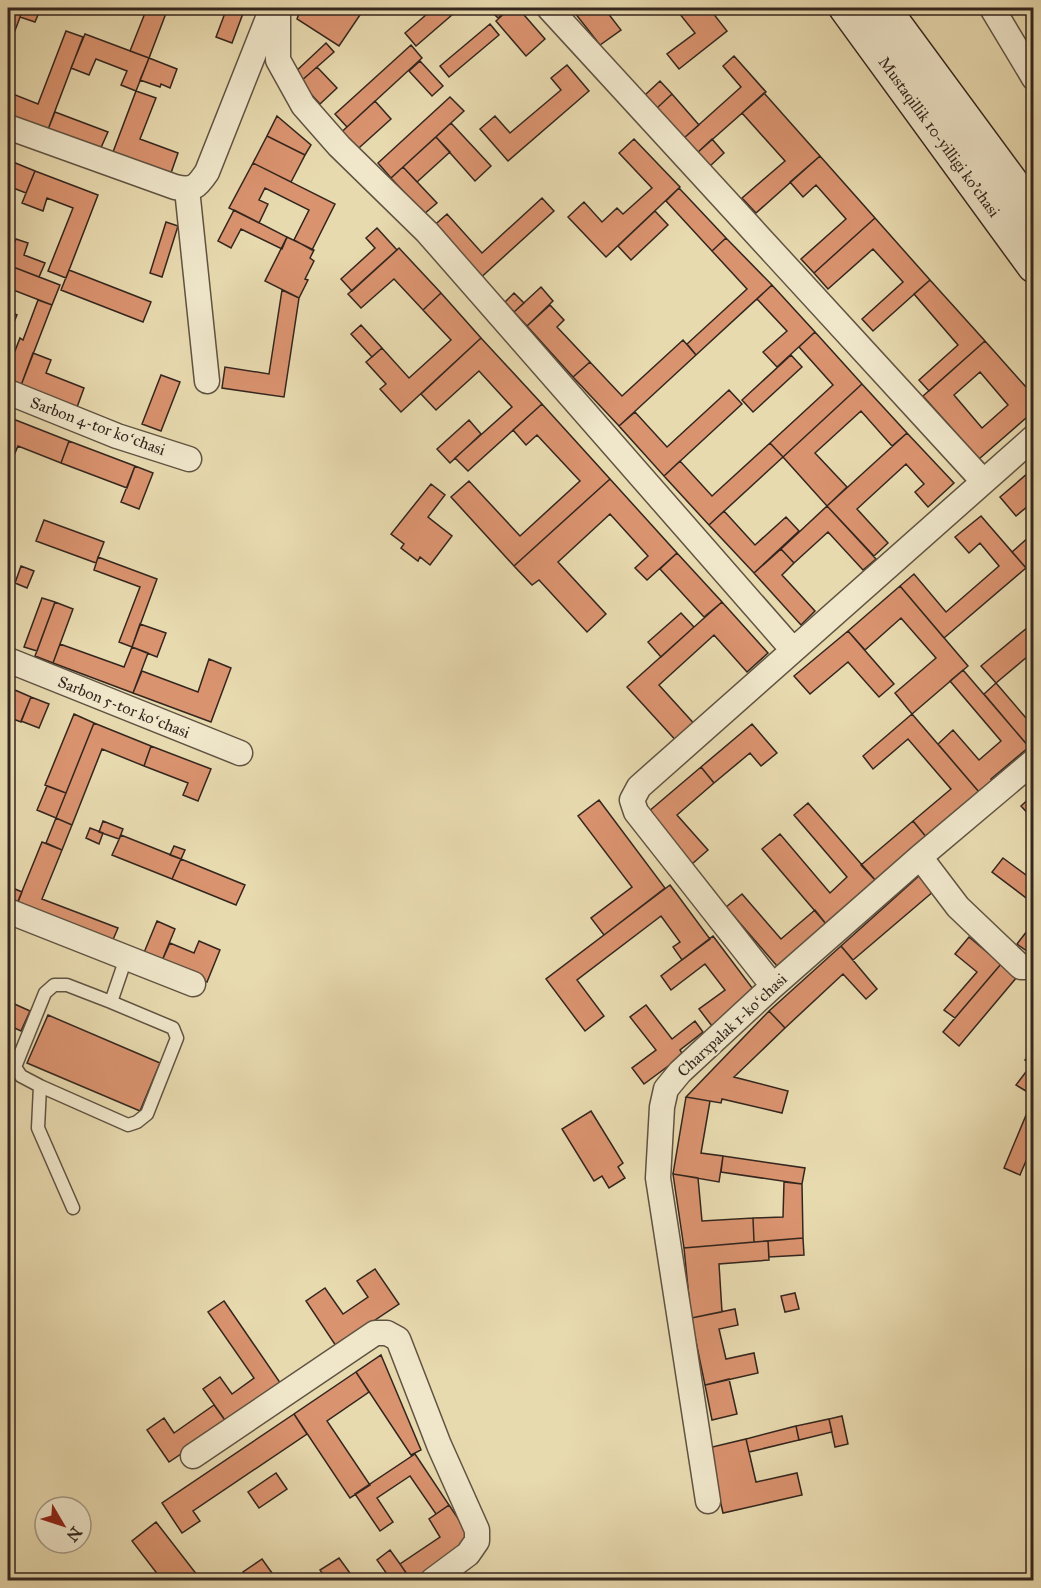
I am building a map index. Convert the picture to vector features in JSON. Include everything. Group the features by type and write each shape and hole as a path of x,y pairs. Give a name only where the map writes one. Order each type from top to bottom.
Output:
{"main road":[{"name":"Mustaqillik 10-yilligi ko'chasi","path":"846,8 1034,266"},
{"name":"Mustaqillik 10-yilligi ko'chasi","path":"883,8 1034,213"}],"street":[{"path":"8,127 187,189 199,184 207,172 272,8"},
{"path":"278,8 278,60 303,105 339,146 427,232 793,650"},
{"path":"549,8 983,481"},
{"path":"992,8 1034,78"},
{"path":"187,189 207,381"},
{"name":"Sarbon 4-tor koʻchasi","path":"8,392 117,436 189,459"},
{"path":"773,986 636,812 632,800 639,787 1034,436"},
{"name":"Sarbon 5-tor koʻchasi","path":"8,660 240,753"},
{"name":"Charxpalak 1-koʻchasi","path":"708,1501 658,1178 662,1107 666,1089 680,1072 773,986 1034,761"},
{"path":"920,857 958,907 1021,967 1034,967"},
{"path":"8,911 193,984"},
{"path":"193,1456 375,1333 387,1333 398,1340 439,1445 477,1530 477,1541 468,1554 433,1581"}],"lane":[{"path":"111,1002 126,957"},
{"path":"54,985 67,985 111,1002 172,1028 177,1038 147,1114 137,1122 128,1125 40,1086 21,1076 15,1066 45,993 54,985"},
{"path":"40,1086 38,1128 74,1208"}],"building":[{"path":"8,8 22,12 8,49"},
{"path":"23,8 48,8 46,13 40,10 35,22 20,17"},
{"path":"147,8 168,8 149,58 130,51"},
{"path":"212,8 245,8 232,43 216,37 225,13"},
{"path":"301,8 349,8 360,15 339,46 297,19"},
{"path":"434,8 460,8 416,46 405,33"},
{"path":"488,8 510,8 498,18"},
{"path":"510,8 518,8 545,39 526,56 496,21"},
{"path":"571,8 604,8 621,30 600,45"},
{"path":"675,8 709,8 727,31 679,69 667,54 695,33"},
{"path":"490,24 499,35 449,77 440,66"},
{"path":"66,31 83,37 47,132 8,117 8,92 38,104"},
{"path":"85,34 149,58 136,91 121,85 127,71 96,59 89,75 71,68"},
{"path":"326,43 334,52 300,82 293,74"},
{"path":"411,45 422,58 347,127 335,114"},
{"path":"734,56 766,92 697,153 684,138 741,87 723,66"},
{"path":"149,58 177,69 170,88 140,80"},
{"path":"420,61 443,86 432,96 409,71"},
{"path":"567,65 589,91 508,161 480,129 495,116 510,133 561,90 551,78"},
{"path":"317,67 337,88 320,104 300,82"},
{"path":"660,81 672,94 657,108 645,95"},
{"path":"136,91 156,98 140,139 178,153 171,173 113,152"},
{"path":"764,93 820,156 756,213 742,198 785,161 742,113"},
{"path":"672,94 699,125 684,138 657,108"},
{"path":"450,97 464,111 391,178 378,163"},
{"path":"375,101 391,119 350,156 334,139"},
{"path":"55,112 108,132 99,152 47,132"},
{"path":"277,116 311,145 305,155 267,136"},
{"path":"451,123 491,166 475,181 436,137"},
{"path":"267,136 305,155 291,182 253,163"},
{"path":"436,137 450,152 417,182 403,167"},
{"path":"634,139 680,187 606,257 568,217 584,202 602,222 617,208 623,214 652,188 619,153"},
{"path":"712,139 724,153 709,167 697,153"},
{"path":"820,156 875,218 814,273 801,259 846,219 816,185 803,197 790,182"},
{"path":"8,160 35,171 26,193 8,186"},
{"path":"253,163 335,204 312,250 294,240 309,210 265,188 259,200 268,204 259,223 229,208"},
{"path":"403,167 437,203 424,214 391,178"},
{"path":"35,171 98,195 66,278 48,271 73,208 47,198 43,211 22,203"},
{"path":"679,188 726,238 712,251 666,201"},
{"path":"542,198 554,211 477,281 429,230 447,214 482,253"},
{"path":"234,210 287,237 282,249 241,229 231,248 218,241"},
{"path":"655,211 668,225 631,260 618,246"},
{"path":"875,218 930,280 873,331 862,319 903,282 873,249 828,289 814,273"},
{"path":"166,222 178,226 162,277 150,273"},
{"path":"377,228 397,250 352,291 341,279 375,248 366,238"},
{"path":"287,237 314,250 310,258 314,261 299,298 265,281"},
{"path":"726,238 772,285 696,355 687,344 747,289 712,251"},
{"path":"16,239 28,243 24,255 45,263 39,277 8,265"},
{"path":"399,248 441,293 423,310 394,279 361,308 348,294"},
{"path":"8,265 60,285 52,305 8,288"},
{"path":"69,270 151,302 143,322 61,290"},
{"path":"930,280 985,341 929,391 919,380 958,345 914,294"},
{"path":"772,285 815,332 777,367 763,352 787,331 757,299"},
{"path":"541,287 553,301 527,326 514,312"},
{"path":"282,290 299,298 284,397 222,388 225,367 269,374"},
{"path":"441,293 481,338 401,412 380,389 386,384 366,362 382,348 409,378 451,340 423,310"},
{"path":"514,293 524,303 514,312 505,302"},
{"path":"38,300 52,305 20,388 8,383 8,354 13,356 20,338 23,340"},
{"path":"550,305 564,320 557,327 590,362 573,377 527,326"},
{"path":"8,311 17,315 11,329 8,327"},
{"path":"361,325 382,348 372,357 351,334"},
{"path":"815,332 862,384 783,457 770,443 833,385 799,347"},
{"path":"481,338 542,404 468,471 455,458 512,407 479,371 436,410 421,394"},
{"path":"683,340 696,355 619,426 573,377 590,362 622,396"},
{"path":"985,341 1034,396 1034,411 979,459 923,396","holes":["980,372 1008,405 982,428 954,395"]},
{"path":"33,353 51,360 46,373 84,388 76,410 20,388"},
{"path":"791,355 802,367 753,412 742,400"},
{"path":"161,375 180,382 161,431 142,424"},
{"path":"862,384 907,433 892,446 861,411 815,453 847,487 827,506 783,457"},
{"path":"729,390 742,404 664,476 619,426 635,412 667,447"},
{"path":"542,404 610,479 514,566 451,497 469,481 520,536 580,481 537,435 526,445 513,430"},
{"path":"8,417 69,441 61,463 18,446 12,460 8,458"},
{"path":"469,420 481,434 450,463 437,449"},
{"path":"907,433 954,483 928,507 915,492 924,484 906,464 857,509 888,543 874,556 827,506"},
{"path":"69,441 135,466 127,488 61,463"},
{"path":"770,443 783,457 709,525 664,476 680,461 712,496"},
{"path":"135,466 153,473 139,509 121,502"},
{"path":"1034,468 1034,501 1016,516 1000,497"},
{"path":"610,479 677,553 647,580 635,568 648,556 610,514 558,562 606,614 587,632 539,580 532,585 514,566"},
{"path":"431,484 445,495 428,517 452,536 430,565 420,557 418,561 401,548 404,544 391,534"},
{"path":"827,506 876,559 863,570 828,532 794,563 781,549"},
{"path":"724,511 755,545 786,517 799,531 754,573 709,525"},
{"path":"981,516 1026,568 944,638 900,586 914,574 946,612 999,566 980,543 969,553 955,537"},
{"path":"44,520 104,542 96,563 36,541"},
{"path":"1031,535 1034,539 1034,566 1031,564 1026,568 1012,552"},
{"path":"781,549 794,563 782,575 815,611 801,625 754,573"},
{"path":"677,553 722,602 704,617 660,569"},
{"path":"98,557 157,579 132,647 119,642 140,587 94,570"},
{"path":"21,566 34,571 27,588 15,583"},
{"path":"900,586 968,666 912,714 895,693 936,658 901,618 865,650 848,631"},
{"path":"42,598 55,602 37,651 24,647"},
{"path":"55,602 73,609 53,663 35,656"},
{"path":"722,602 768,653 747,672 714,635 659,685 698,728 680,745 627,687"},
{"path":"681,613 694,627 661,657 648,642"},
{"path":"1034,622 1034,651 996,683 981,666"},
{"path":"140,624 166,633 157,657 132,647"},
{"path":"848,631 894,684 879,697 848,662 810,694 794,676"},
{"path":"60,644 124,667 132,647 148,653 133,693 53,663"},
{"path":"209,659 231,668 211,722 133,693 142,671 198,692"},
{"path":"963,670 1029,747 979,792 938,744 953,730 979,760 1001,741 950,681"},
{"path":"996,683 1026,718 1034,712 1034,743 1029,747 984,694"},
{"path":"8,687 31,697 21,722 8,717"},
{"path":"31,697 49,704 39,728 21,721"},
{"path":"74,714 94,723 66,793 45,785"},
{"path":"912,714 979,792 927,838 913,821 951,789 908,739 873,769 863,756"},
{"path":"94,723 151,746 144,766 102,749 72,825 56,818"},
{"path":"752,724 777,753 761,766 750,753 714,783 701,767"},
{"path":"151,746 211,769 198,801 183,795 188,783 144,766"},
{"path":"701,767 714,783 677,815 708,850 692,864 648,812"},
{"path":"47,786 66,793 56,818 37,810"},
{"path":"1034,794 1034,820 1021,806"},
{"path":"599,800 665,888 604,935 591,918 632,887 578,816"},
{"path":"808,803 876,881 826,924 762,849 780,834 830,893 847,877 794,815"},
{"path":"56,818 72,825 62,850 46,843"},
{"path":"103,821 123,829 119,839 99,832"},
{"path":"913,821 927,838 876,881 861,865"},
{"path":"90,828 103,833 99,844 86,838"},
{"path":"121,835 181,859 172,879 112,855"},
{"path":"42,842 62,850 42,899 118,928 109,949 14,911"},
{"path":"174,846 185,850 181,859 170,855"},
{"path":"1003,858 1034,881 1034,904 992,872"},
{"path":"181,859 245,885 236,905 172,879"},
{"path":"920,875 934,891 853,960 841,946"},
{"path":"670,885 710,939 682,960 673,947 680,942 661,916 577,980 604,1016 585,1031 546,979"},
{"path":"8,886 22,892 16,907 8,904"},
{"path":"742,894 781,939 815,910 826,924 777,966 726,907"},
{"path":"157,921 175,929 161,963 143,955"},
{"path":"1034,922 1034,950 1031,954 1017,944"},
{"path":"713,936 756,993 712,1026 699,1009 725,990 705,964 671,990 661,976"},
{"path":"969,937 1001,964 955,1018 944,1010 977,972 955,954"},
{"path":"199,941 220,950 207,982 161,963 170,943 194,953"},
{"path":"841,946 877,989 866,999 843,974 785,1028 769,1011"},
{"path":"1001,964 1017,977 959,1046 943,1032"},
{"path":"10,1002 30,1011 21,1031 8,1025"},
{"path":"646,1005 672,1039 695,1021 703,1032 680,1050 683,1055 644,1084 632,1068 656,1050 630,1017"},
{"path":"769,1011 785,1028 734,1077 788,1091 782,1113 722,1099 721,1103 686,1097"},
{"path":"48,1015 160,1063 140,1111 27,1063"},
{"path":"1034,1048 1034,1096 1016,1085 1032,1064 1025,1060"},
{"path":"1034,1096 1034,1142 1020,1175 1004,1168"},
{"path":"686,1097 710,1101 701,1153 723,1156 719,1182 673,1174"},
{"path":"591,1111 623,1163 618,1167 625,1178 609,1188 602,1176 594,1181 562,1129"},
{"path":"723,1156 805,1168 802,1184 721,1172"},
{"path":"673,1174 698,1178 702,1221 753,1218 754,1242 684,1248"},
{"path":"784,1182 802,1184 803,1238 754,1242 753,1218 783,1217"},
{"path":"803,1238 804,1255 769,1257 768,1241"},
{"path":"768,1241 769,1260 719,1264 722,1312 691,1318 684,1248"},
{"path":"375,1269 399,1304 336,1346 306,1301 325,1288 343,1314 368,1297 357,1281"},
{"path":"795,1293 799,1309 785,1312 781,1296"},
{"path":"224,1301 281,1384 227,1423 203,1389 220,1377 232,1394 254,1378 208,1312"},
{"path":"735,1309 738,1325 719,1329 726,1359 754,1353 758,1373 705,1385 691,1318"},
{"path":"381,1355 421,1450 411,1455 356,1372"},
{"path":"356,1372 369,1392 327,1421 370,1485 350,1498 294,1414"},
{"path":"729,1379 737,1414 712,1420 705,1385"},
{"path":"214,1405 227,1423 169,1462 147,1430 164,1418 174,1433"},
{"path":"294,1414 307,1434 193,1511 200,1521 182,1533 162,1503"},
{"path":"842,1416 848,1444 835,1447 829,1419"},
{"path":"829,1419 832,1432 799,1440 796,1426"},
{"path":"796,1426 799,1440 749,1452 746,1439"},
{"path":"746,1439 756,1482 797,1473 802,1495 723,1513 708,1448"},
{"path":"415,1454 449,1505 436,1514 410,1476 377,1498 393,1522 380,1531 355,1494"},
{"path":"276,1473 287,1489 259,1508 248,1492"},
{"path":"449,1505 473,1541 411,1580 400,1564 440,1537 429,1519"},
{"path":"156,1522 201,1580 162,1580 132,1541"},
{"path":"390,1550 411,1580 377,1580 387,1574 377,1560"},
{"path":"339,1558 355,1580 327,1580 320,1570"},
{"path":"262,1559 277,1580 249,1580 243,1572"}]}
